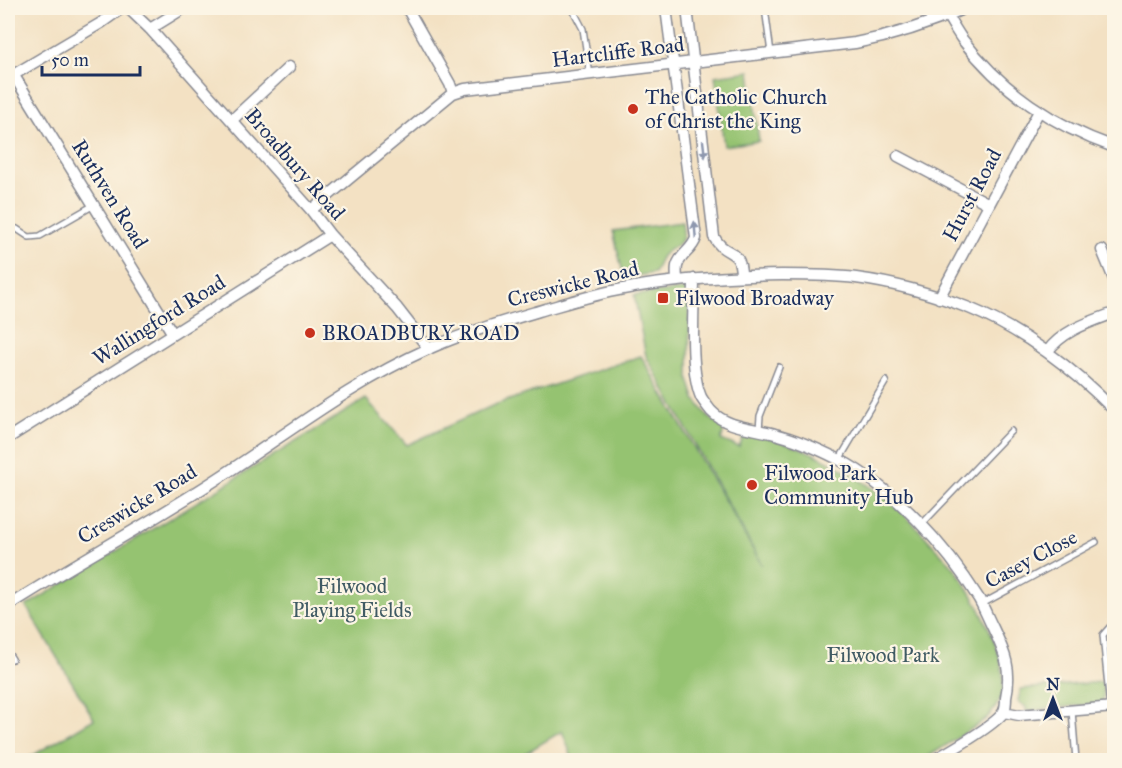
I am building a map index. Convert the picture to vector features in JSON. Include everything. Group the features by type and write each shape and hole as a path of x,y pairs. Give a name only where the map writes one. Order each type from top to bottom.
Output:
{"street":[{"path":"10,76 122,8"},
{"name":"Broadbury Road","path":"128,8 150,29 232,120 330,235 397,308 429,349"},
{"path":"150,29 184,8"},
{"path":"407,8 453,93"},
{"path":"666,8 696,238 694,246 683,255 677,265 677,281"},
{"path":"687,8 714,237 717,244 736,255 741,264 741,276"},
{"name":"Hartcliffe Road","path":"311,210 453,93 465,89 875,40 896,34 945,12 964,8"},
{"path":"945,12 982,63 1005,85 1039,111 1069,129 1114,147"},
{"path":"232,120 290,67"},
{"name":"Ruthven Road","path":"10,76 94,205 173,334"},
{"name":"Hurst Road","path":"939,297 1039,111"},
{"path":"898,156 989,204"},
{"name":"Wallingford Road","path":"8,438 330,235"},
{"path":"1101,250 1114,279"},
{"name":"Creswicke Road","path":"8,606 54,576 203,488 335,400 402,362 477,330 622,289 694,279 807,275 855,278 895,285 939,297 993,320 1047,352 1078,376 1114,410"},
{"path":"694,279 695,378 701,398 712,413 741,427 776,434 839,460 880,487 921,525 945,552 981,604 998,637 1008,665 1009,686 1004,712 991,724 934,760"},
{"path":"1047,352 1059,338 1114,313"},
{"path":"1004,712 1019,715 1112,707"}],"lane":[{"path":"572,8 583,30 590,75"},
{"path":"765,8 771,53"},
{"path":"17,229 29,237 40,236 94,205"},
{"path":"759,430 760,416 779,367"},
{"path":"839,460 886,381"},
{"path":"921,525 1011,431"},
{"name":"Casey Close","path":"981,604 1096,542"},
{"path":"1112,707 1103,635 1114,624"},
{"path":"8,653 12,659"},
{"path":"1072,711 1076,760"}],"green space":[{"path":"750,71 759,141 724,146 715,76"},
{"path":"682,222 682,240 662,256 654,273 624,278 613,231"},
{"name":"Filwood Playing Fields","path":"690,289 689,379 695,399 709,418 725,427 721,440 739,447 745,434 770,438 817,455 839,467 877,492 911,521 961,577 980,609 1001,663 1002,694 995,709 984,721 923,760 573,760 562,731 514,760 25,760 94,719 26,606 366,399 407,445 494,405 641,356 762,565 646,356 634,295"},
{"path":"1102,682 1104,696 1102,703 1026,711 1026,707 1018,700 1021,689"}],"place":[{"name":"The Catholic Church of Christ the King","path":"633,109"},
{"name":"Filwood Broadway","path":"663,298"},
{"name":"BROADBURY ROAD","path":"310,333"},
{"name":"Filwood Park Community Hub","path":"752,485"}],"park label":[{"name":"Filwood Park","path":"883,655"}]}
